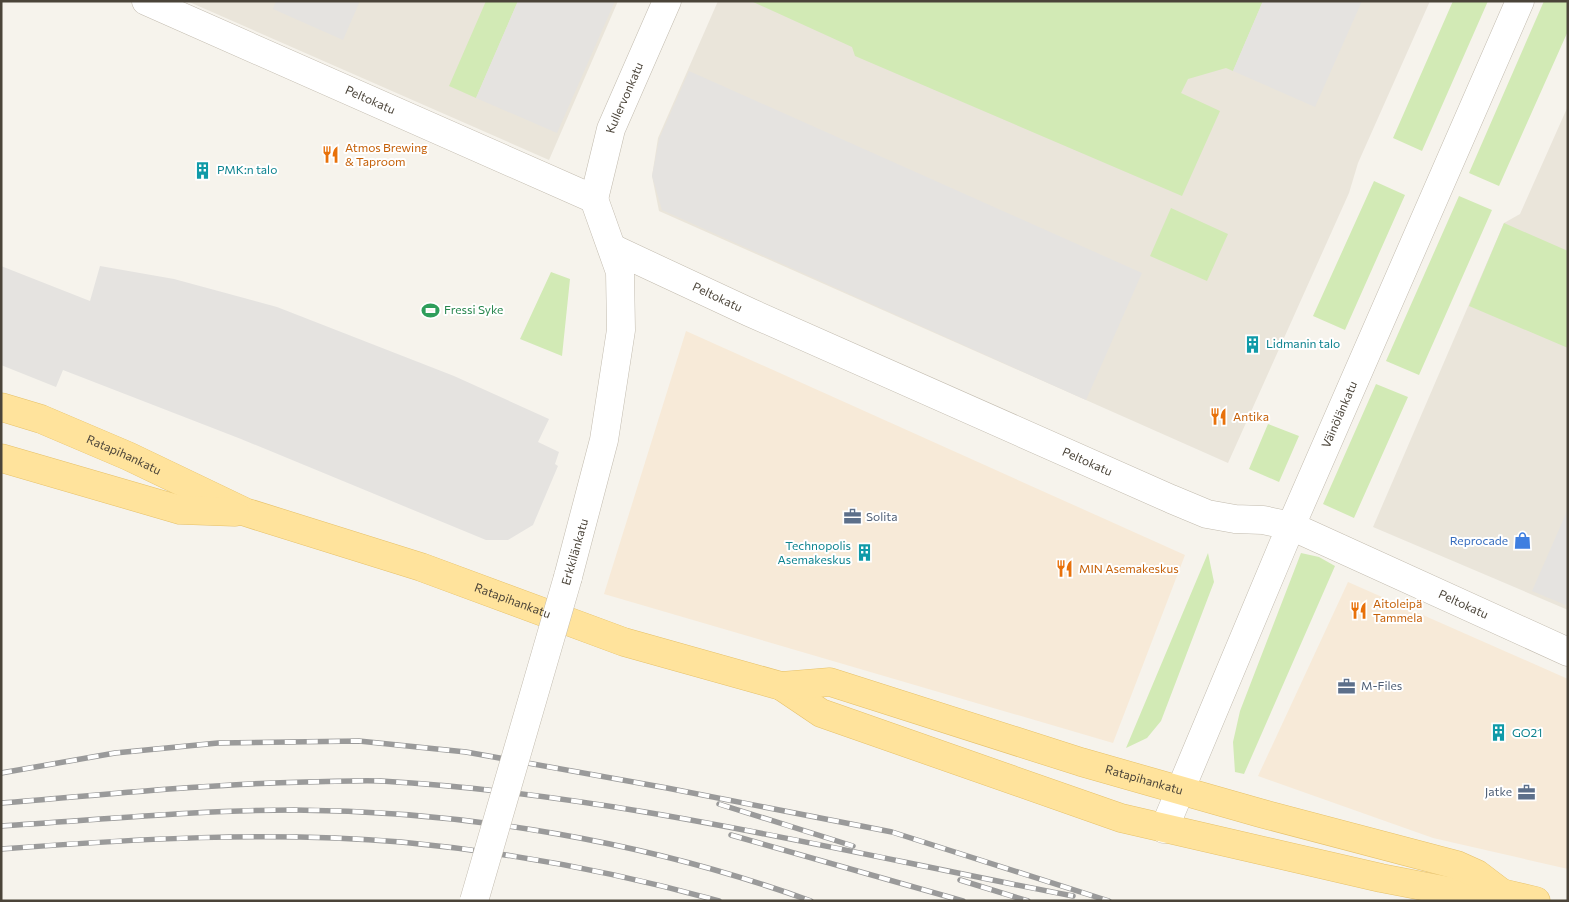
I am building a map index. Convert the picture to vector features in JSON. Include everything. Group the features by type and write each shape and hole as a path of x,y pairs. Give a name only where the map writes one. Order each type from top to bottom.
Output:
{"main road":[{"name":"Ratapihankatu","path":"1,407 41,420 128,456 245,512 421,567 624,642 781,686 821,713 1087,807 1164,829 1448,891 1473,894 1502,893 1536,901"},
{"name":"Ratapihankatu","path":"1,458 180,510 245,512"},
{"name":"Ratapihankatu","path":"781,686 830,682 1072,759 1260,814 1457,865 1477,874 1502,893"}],"street":[{"name":"Peltokatu","path":"146,1 594,199"},
{"name":"Kullervonkatu","path":"594,199 611,129 668,1"},
{"name":"Väinölänkatu","path":"1164,829 1291,526 1520,1"},
{"name":"Erkkilänkatu","path":"474,901 568,578 604,440 621,330 620,272 614,249 594,199"},
{"name":"Peltokatu","path":"614,249 749,312 1207,514 1235,519 1262,520 1291,526 1568,652"}],"shaded area":[{"path":"187,1 618,1 549,160"},
{"path":"276,1 360,1 343,40 273,9"},
{"path":"518,1 615,1 557,133 476,98"},
{"path":"718,1 1430,1 1358,163 1349,193 1228,463 659,211 652,176 658,138"},
{"path":"1263,1 1362,1 1315,107 1233,71"},
{"path":"689,71 1142,273 1086,400 662,210 652,176 659,139"},
{"path":"1568,106 1568,610 1373,527 1504,223 1520,214"},
{"path":"1,266 90,301 100,266 174,279 277,307 454,376 549,419 538,442 559,452 555,464 558,466 533,525 508,540 486,540 241,439 63,370 56,387 1,365"},
{"name":"Technopolis Asemakeskus","path":"686,331 1185,555 1113,743 604,594"},
{"path":"1568,509 1568,606 1532,591"},
{"name":"GO21","path":"1348,582 1568,679 1568,869 1433,838 1258,776"}],"green space":[{"path":"486,1 518,1 476,98 449,86"},
{"path":"751,1 1263,1 1233,71 1226,68 1188,79 1181,93 1220,111 1182,196 855,56 852,47"},
{"path":"1453,1 1488,1 1422,151 1393,138"},
{"path":"1544,1 1568,1 1568,31 1499,186 1469,173"},
{"path":"1374,181 1405,195 1345,330 1313,316"},
{"path":"1459,196 1492,210 1419,375 1386,361"},
{"path":"1171,208 1228,234 1207,281 1150,256"},
{"path":"1504,223 1568,251 1568,348 1469,306"},
{"path":"551,272 570,279 562,356 520,339"},
{"path":"1376,384 1408,397 1354,518 1323,504"},
{"path":"1268,424 1299,436 1279,482 1249,469"},
{"path":"1208,553 1214,582 1161,721 1147,738 1126,748"},
{"path":"1301,553 1319,557 1335,566 1244,774 1235,772 1233,742 1240,711"}],"railway":[{"path":"1,773 115,753 218,743 359,741 466,752 667,788 892,832 1109,901"},
{"path":"1,803 153,790 267,783 381,781 468,788 556,798 642,811 1073,896"},
{"path":"719,804 853,846"},
{"path":"1,826 184,813 257,810 359,812 425,816 557,834 622,847 686,862 749,880 811,901"},
{"path":"731,835 963,901"},
{"path":"1,849 151,839 251,837 301,837 401,842 481,851 561,864 719,901"},
{"path":"960,880 1028,901"}],"place":[{"name":"Atmos Brewing & Taproom","path":"331,155"},
{"name":"PMK:n talo","path":"203,170"},
{"name":"Fressi Syke","path":"430,310"},
{"name":"Lidmanin talo","path":"1252,344"},
{"name":"Antika","path":"1219,417"},
{"name":"Solita","path":"852,517"},
{"name":"Reprocade","path":"1522,541"},
{"name":"Technopolis Asemakeskus","path":"865,553"},
{"name":"MIN Asemakeskus","path":"1065,569"},
{"name":"Aitoleipä Tammela","path":"1359,611"},
{"name":"M-Files","path":"1347,686"},
{"name":"GO21","path":"1498,733"},
{"name":"Jatke","path":"1526,792"}]}
